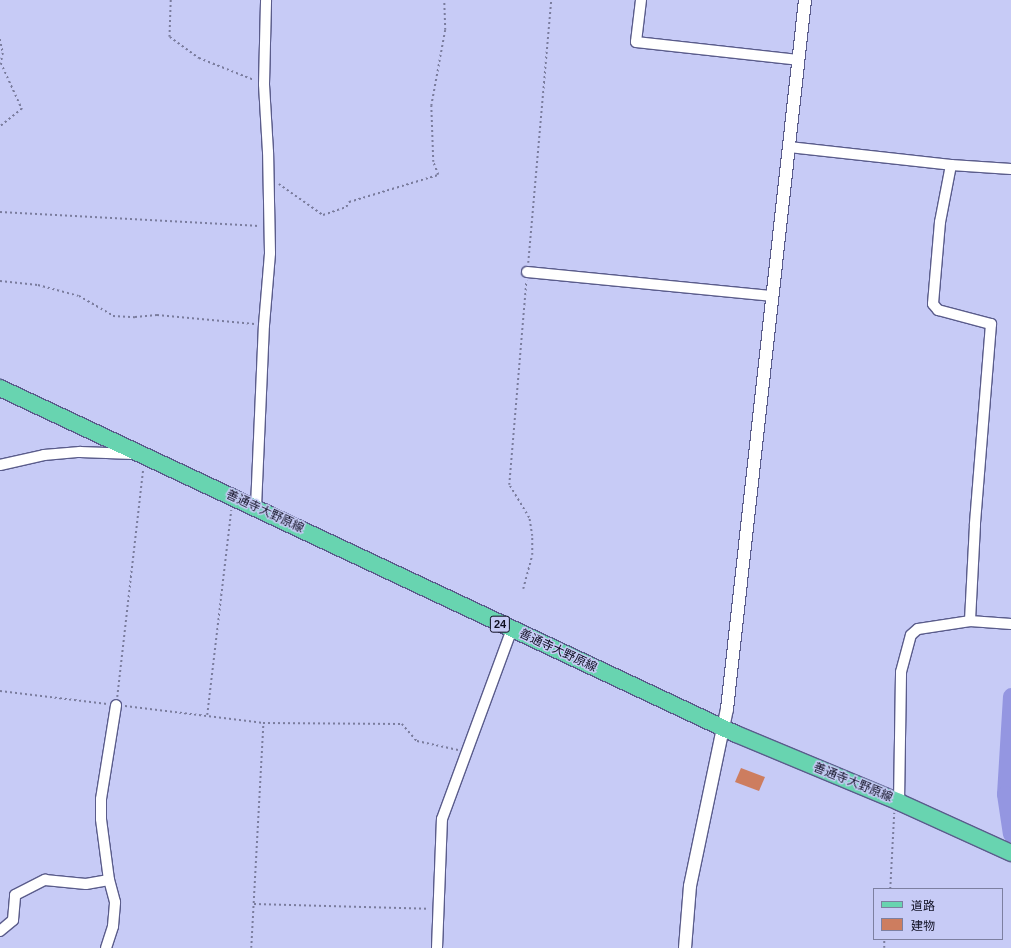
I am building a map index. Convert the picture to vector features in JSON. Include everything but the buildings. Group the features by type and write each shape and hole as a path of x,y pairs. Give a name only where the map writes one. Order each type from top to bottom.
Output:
{"main road":[{"name":"善通寺大野原線","path":"0,388 145,454 232,497 724,728 786,756 899,802 1008,852"}],"street":[{"path":"256,507 264,325 270,253 264,84 266,0"},
{"path":"641,0 636,42 798,60"},
{"path":"685,948 690,886 724,728 805,0"},
{"path":"789,147 951,165 1011,169"},
{"path":"951,165 940,222 933,304 938,310 991,324 975,525 970,621"},
{"path":"527,272 772,296"},
{"path":"0,465 23,458 80,452 145,454"},
{"path":"899,802 901,672 911,635 918,629 970,621 1011,624"},
{"path":"437,948 442,819 512,629"},
{"path":"106,948 113,926 115,902 109,880 101,819 101,799 116,705"},
{"path":"0,931 13,920 15,895 45,880 86,884 109,880"}],"path":[{"path":"171,0 170,37 199,58 264,84"},
{"path":"268,177 323,215 346,207 349,202 438,175 433,162 431,106 445,30 444,0"},
{"path":"524,589 532,555 532,536 529,518 508,485 551,0"},
{"path":"0,39 3,53 1,63 22,109 0,127"},
{"path":"0,212 268,227"},
{"path":"0,281 38,285 79,296 113,316 135,317 157,315 264,325"},
{"path":"116,705 145,454"},
{"path":"207,715 232,497"},
{"path":"0,691 263,723 402,724 418,741 466,752"},
{"path":"251,948 263,723"},
{"path":"890,888 894,811 899,802"},
{"path":"254,904 438,909"}],"waterway":[{"path":"1011,696 1005,794 1011,834"}]}
